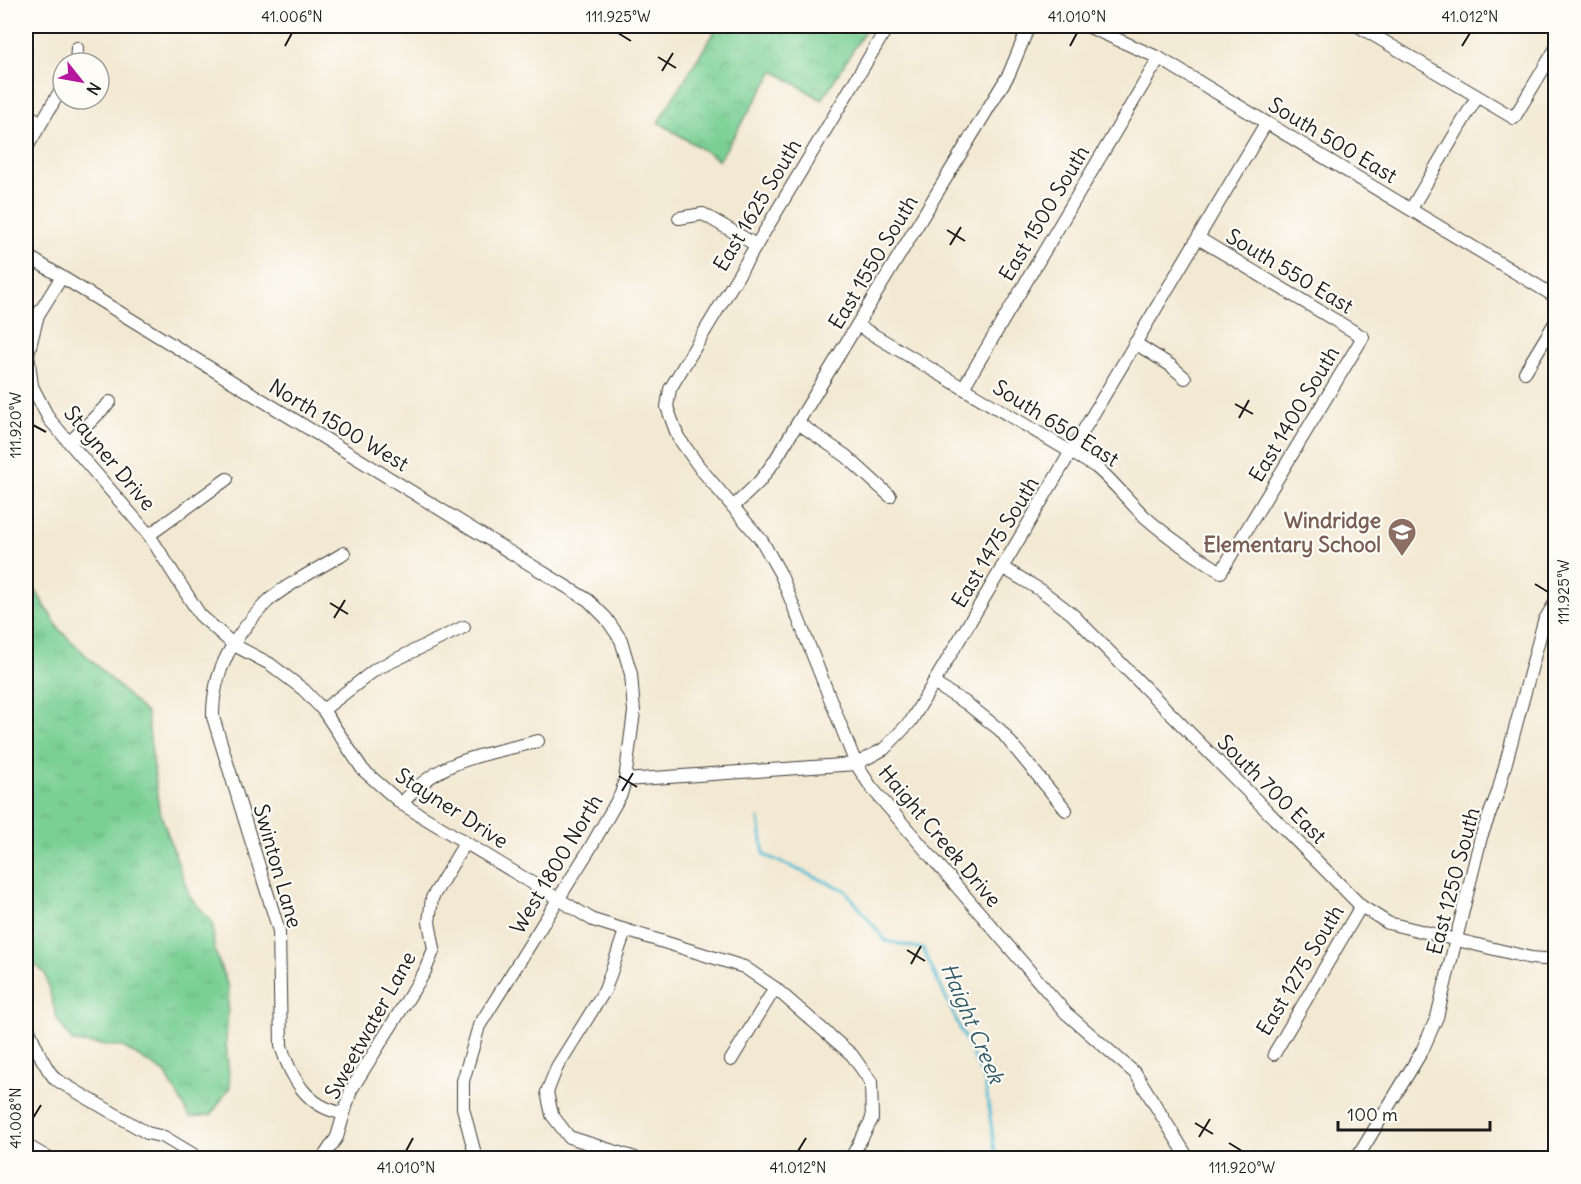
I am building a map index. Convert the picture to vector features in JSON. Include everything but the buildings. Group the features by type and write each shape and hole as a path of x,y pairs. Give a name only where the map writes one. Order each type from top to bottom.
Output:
{"street":[{"name":"East 1625 South","path":"667,407 670,389 888,26"},
{"name":"East 1550 South","path":"733,507 759,482 798,423 1009,74 1029,26"},
{"name":"South 500 East","path":"1087,26 1105,31 1159,58 1556,297"},
{"path":"1358,26 1514,118 1556,48"},
{"name":"East 1500 South","path":"963,388 1159,58"},
{"path":"1410,209 1477,97"},
{"path":"26,149 51,106"},
{"path":"26,113 41,123"},
{"name":"East 1475 South","path":"625,780 856,764 884,749 904,728 933,683 1266,123"},
{"path":"679,218 703,214 756,245"},
{"name":"South 550 East","path":"1198,238 1363,337"},
{"name":"North 1500 West","path":"26,255 588,600 606,618 621,640"},
{"name":"Stayner Drive","path":"61,278 38,315 28,354 32,386 49,419 149,535 200,615 234,645 286,674 323,710 363,770 402,804 593,920 744,967 775,988 852,1055 871,1082 872,1119 851,1158"},
{"path":"1525,372 1556,321"},
{"name":"South 650 East","path":"857,325 1071,451 1116,484 1144,516 1181,546 1221,572"},
{"name":"East 1400 South","path":"1221,572 1363,337"},
{"path":"1135,343 1170,365 1185,378"},
{"path":"70,442 110,402"},
{"name":"Haight Creek Drive","path":"667,407 678,437 700,468 762,541 781,575 856,764 871,786 1066,1013 1136,1074 1188,1158"},
{"path":"798,423 846,456 890,496"},
{"path":"149,535 227,479"},
{"name":"Swinton Lane","path":"342,1113 319,1106 306,1095 294,1078 281,1046 279,931 213,717 213,692 217,674 234,645 267,602 344,553"},
{"name":"South 700 East","path":"1002,567 1042,591 1072,614 1361,906 1388,923 1532,958 1556,960"},
{"name":"East 1250 South","path":"1357,1158 1422,1051 1437,1017 1481,837 1498,792 1544,621 1556,601"},
{"path":"323,710 376,669 464,627"},
{"name":"West 1800 North","path":"476,1158 463,1108 463,1081 479,1026 621,794 625,780 634,712 631,674 621,640"},
{"path":"933,683 966,703 1000,730 1066,810"},
{"path":"402,804 414,789 443,767 538,741"},
{"name":"Sweetwater Lane","path":"323,1158 337,1137 342,1113 351,1090 424,973 434,949 429,922 432,898 465,843"},
{"name":"East 1275 South","path":"1274,1054 1361,906"},
{"path":"625,931 606,990 557,1067 548,1092 552,1115 569,1137 635,1158"},
{"path":"731,1059 775,988"},
{"path":"26,1023 45,1067 55,1079 147,1133 164,1137 199,1158"},
{"path":"26,1145 48,1158"}],"green space":[{"path":"718,26 868,26 822,100 774,71 719,160 658,122"},
{"path":"26,575 59,629 147,714 159,809 190,897 213,923 214,949 229,989 226,1043 230,1087 211,1115 190,1117 165,1073 123,1047 73,1042 57,1019 45,974 26,956"}],"waterway":[{"name":"Haight Creek","path":"759,819 764,855 845,890 886,941 923,949 985,1082 996,1158"}],"place":[{"name":"Windridge Elementary School","path":"1402,558"}]}
